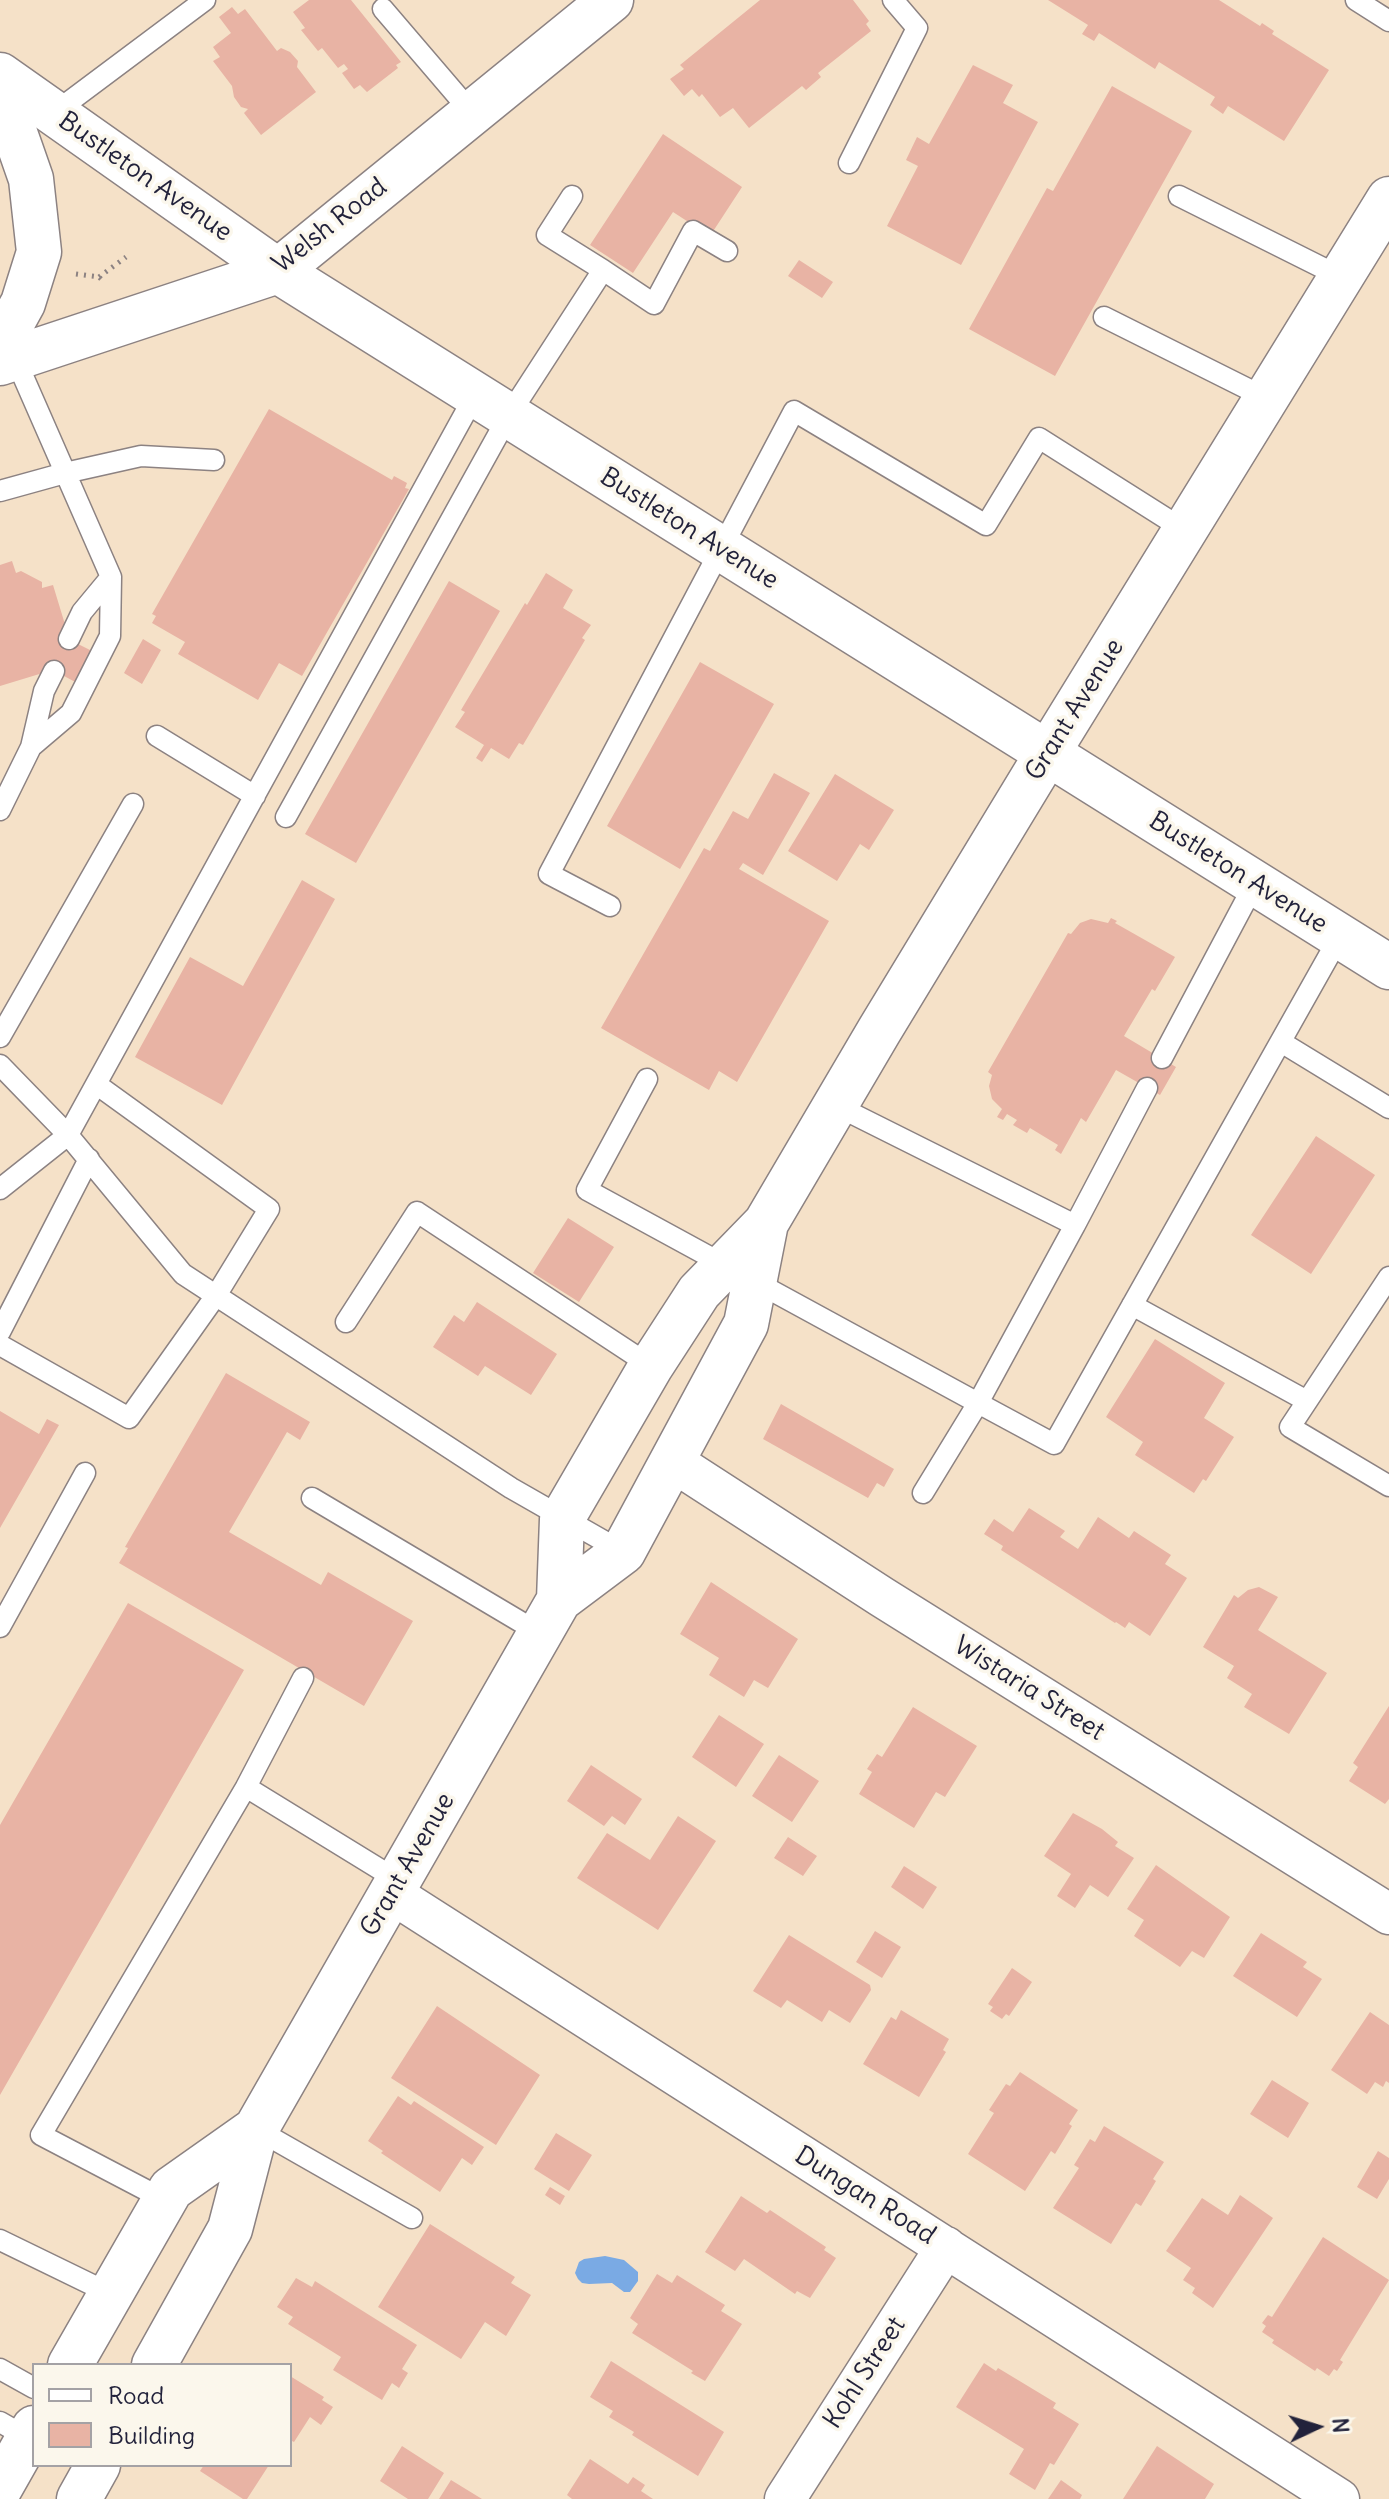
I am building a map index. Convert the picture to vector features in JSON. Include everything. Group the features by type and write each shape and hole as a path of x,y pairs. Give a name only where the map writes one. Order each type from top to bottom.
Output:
{"main road":[{"name":"Welsh Road","path":"5,355 278,271 611,0"},
{"name":"Bustleton Avenue","path":"0,75 278,271 1389,967"},
{"path":"0,90 31,179 39,252 5,355"},
{"name":"Grant Avenue","path":"155,2363 230,2229 256,2129 550,1617 623,1552 746,1324 740,1274 766,1223 1047,754 1389,199"},
{"name":"Grant Avenue","path":"550,1617 562,1519 651,1366 699,1292 740,1274"},
{"name":"Grant Avenue","path":"71,2363 171,2189 256,2129"},
{"path":"0,2488 21,2429"},
{"path":"79,2499 97,2467"}],"street":[{"name":"Wistaria Street","path":"672,1461 895,1605 1389,1914"},
{"name":"Dungan Road","path":"395,1887 1339,2499"},
{"name":"Kohl Street","path":"785,2499 946,2247"}],"lane":[{"path":"54,113 205,0"},
{"path":"849,163 917,28 893,0"},
{"path":"1356,0 1389,21"},
{"path":"384,3 472,113"},
{"path":"572,196 547,235 654,304 693,231 727,251"},
{"path":"1179,196 1341,277"},
{"path":"0,1189 68,1135 255,796 492,405 603,270"},
{"path":"1104,317 1266,398"},
{"path":"0,810 6,784 31,747 71,713 110,636 111,577 65,473 5,355"},
{"path":"286,817 492,405"},
{"path":"610,906 549,874 794,411 986,525 1039,438 1186,531"},
{"path":"0,491 141,456 214,460"},
{"path":"69,639 82,612 111,577"},
{"path":"31,747 44,691 54,671"},
{"path":"157,736 255,796"},
{"path":"0,1037 133,804"},
{"path":"1162,1058 1255,883"},
{"path":"647,1079 587,1190 1054,1444 1340,936"},
{"path":"1281,1042 1389,1108"},
{"path":"0,1065 68,1135 183,1274 511,1488 623,1552"},
{"path":"0,1345 129,1418 217,1294 269,1209 96,1084"},
{"path":"923,1493 978,1403 1147,1088"},
{"path":"835,1105 1075,1225"},
{"path":"0,1332 89,1159"},
{"path":"346,1322 417,1212 651,1366"},
{"path":"1389,1277 1290,1427 1389,1486"},
{"path":"1132,1305 1307,1401"},
{"path":"0,1627 85,1473"},
{"path":"312,1498 550,1617"},
{"path":"165,2200 41,2135 246,1787 303,1678"},
{"path":"246,1787 395,1887"},
{"path":"256,2129 412,2218"},
{"path":"0,2240 111,2294"},
{"path":"0,2369 32,2387"}],"path":[{"path":"99,277 126,257"}],"water":[{"path":"605,2256 624,2260 638,2272 638,2281 630,2292 624,2292 612,2283 589,2284 578,2279 575,2273 579,2262"}],"building":[{"path":"309,0 351,0 401,62 396,65 398,68 367,92 360,85 354,89 342,73 348,69 344,64 338,68 322,48 318,51 301,30 305,28 293,12"},
{"path":"760,0 853,0 869,21 866,24 871,31 818,73 821,77 806,90 802,86 749,128 733,108 720,117 702,94 699,97 692,89 684,96 670,79 684,69 680,65"},
{"path":"1048,0 1219,0 1260,26 1262,23 1274,31 1272,34 1329,70 1284,141 1228,106 1223,114 1210,105 1215,97 1159,62 1155,69 1099,33 1094,41 1082,34 1088,25"},
{"path":"232,7 238,14 245,9 277,51 281,48 290,52 316,92 261,135 244,113 248,109 241,107 234,97 232,86 213,61 220,57 213,47 231,33 219,17"},
{"path":"973,65 1013,85 1003,103 1038,122 961,265 887,226 918,166 906,160 917,137 929,144"},
{"path":"1112,86 1192,131 1055,376 969,329 1047,188 1053,191"},
{"path":"663,134 742,187 710,236 673,212 633,273 590,245"},
{"path":"799,260 833,282 822,298 788,276"},
{"path":"269,409 392,480 394,476 407,483 405,488 409,489 302,676 279,663 258,700 178,654 185,642 152,623 156,616 152,614"},
{"path":"12,561 16,573 21,571 42,582 42,588 53,585 67,631 64,637 96,653 79,684 49,668 46,672 0,686 0,565"},
{"path":"546,573 573,590 563,608 591,625 523,745 519,743 509,759 491,748 482,762 476,758 484,745 455,727 465,712 461,710"},
{"path":"449,581 500,611 356,863 305,834"},
{"path":"143,639 161,650 142,684 124,673"},
{"path":"700,662 774,704 680,869 607,826"},
{"path":"774,773 810,793 763,875 743,863 739,869 829,921 737,1082 719,1071 709,1090 601,1028 704,848 710,851 733,811 748,819"},
{"path":"835,774 894,810 869,850 860,844 837,881 788,851"},
{"path":"302,880 335,899 222,1105 135,1057 190,957 243,986"},
{"path":"1111,918 1175,957 1124,1036 1176,1067 1160,1095 1116,1070 1086,1122 1081,1118 1061,1154 1055,1150 1058,1145 1030,1128 1027,1133 1013,1125 1017,1120 1007,1114 1003,1120 997,1117 1002,1109 992,1099 989,1086 992,1075 988,1072 1068,933 1071,934 1080,923 1091,919 1108,923"},
{"path":"1316,1136 1375,1175 1311,1274 1251,1235"},
{"path":"568,1218 614,1247 579,1302 533,1273"},
{"path":"477,1302 557,1354 531,1395 485,1366 478,1376 433,1347 454,1315 464,1322"},
{"path":"1155,1339 1225,1383 1204,1418 1234,1437 1206,1481 1203,1479 1194,1493 1135,1455 1143,1442 1106,1417"},
{"path":"226,1373 310,1422 300,1440 287,1432 229,1532 321,1585 328,1572 413,1621 364,1706 119,1563 128,1548 125,1547"},
{"path":"781,1404 894,1469 884,1487 877,1483 868,1498 763,1439"},
{"path":"0,1411 39,1434 47,1419 59,1425 0,1528"},
{"path":"1029,1508 1065,1531 1060,1537 1078,1549 1098,1517 1129,1538 1134,1531 1171,1555 1165,1564 1187,1578 1150,1636 1129,1622 1125,1628 1115,1623 1001,1550 1003,1546 984,1534 994,1519 1013,1532"},
{"path":"711,1582 798,1639 768,1688 754,1680 744,1697 709,1675 719,1658 680,1634"},
{"path":"1259,1587 1278,1597 1258,1630 1327,1673 1289,1734 1244,1707 1252,1694 1227,1678 1234,1666 1203,1647 1234,1595 1238,1598 1248,1590"},
{"path":"128,1603 244,1670 0,2095 0,1825"},
{"path":"1389,1706 1389,1799 1385,1804 1349,1781 1358,1767 1353,1763"},
{"path":"913,1707 977,1746 945,1797 936,1792 914,1828 859,1794 872,1772 867,1769 877,1754 882,1757"},
{"path":"719,1715 764,1744 736,1787 692,1757"},
{"path":"779,1755 819,1781 792,1822 752,1796"},
{"path":"591,1765 642,1799 625,1825 612,1816 604,1826 567,1801"},
{"path":"1073,1813 1102,1829 1118,1842 1115,1846 1134,1858 1108,1897 1090,1885 1075,1908 1057,1896 1071,1874 1044,1856"},
{"path":"678,1816 716,1841 658,1930 577,1878 607,1833 650,1860"},
{"path":"788,1837 817,1856 803,1876 774,1858"},
{"path":"1156,1865 1230,1917 1204,1958 1192,1951 1180,1967 1134,1936 1144,1920 1127,1909"},
{"path":"904,1866 937,1887 923,1909 891,1887"},
{"path":"875,1931 901,1947 882,1978 856,1962"},
{"path":"1261,1933 1307,1962 1303,1967 1322,1979 1297,2017 1233,1976"},
{"path":"789,1935 870,1985 871,1990 850,2023 829,2010 822,2022 787,2000 781,2008 753,1991"},
{"path":"1012,1968 1032,1982 1009,2016 1006,2014 1002,2019 990,2011 993,2007 988,2004"},
{"path":"437,2006 540,2075 496,2145 391,2078"},
{"path":"901,2010 949,2039 943,2050 946,2052 919,2097 863,2064 891,2017 896,2020"},
{"path":"1370,2012 1389,2025 1389,2083 1386,2081 1383,2087 1375,2082 1367,2094 1331,2070"},
{"path":"1020,2072 1078,2110 1055,2154 1051,2151 1025,2191 968,2154 994,2113 989,2110 1006,2084 1010,2086"},
{"path":"1272,2080 1309,2103 1288,2138 1250,2114"},
{"path":"398,2096 411,2105 414,2101 484,2147 472,2165 462,2158 440,2192 368,2141"},
{"path":"1104,2126 1164,2162 1141,2206 1136,2203 1111,2244 1053,2208 1079,2168 1074,2165 1090,2139 1095,2142"},
{"path":"556,2133 592,2155 569,2191 534,2169"},
{"path":"1378,2151 1389,2158 1389,2179 1377,2199 1357,2187"},
{"path":"550,2187 565,2196 560,2205 545,2195"},
{"path":"1240,2195 1273,2218 1213,2308 1192,2293 1195,2288 1183,2280 1191,2268 1166,2251 1202,2198 1228,2215"},
{"path":"741,2196 767,2213 770,2210 826,2247 824,2250 836,2258 810,2298 797,2291 795,2294 744,2259 735,2271 705,2252"},
{"path":"430,2224 515,2277 511,2283 531,2295 506,2336 485,2322 461,2359 378,2307"},
{"path":"1323,2237 1389,2280 1340,2360 1343,2362 1329,2376 1317,2368 1315,2371 1272,2343 1274,2340 1262,2332 1266,2326 1262,2323 1268,2315 1272,2317"},
{"path":"657,2274 672,2283 677,2275 725,2305 721,2311 742,2324 705,2381 632,2333 638,2324 630,2318"},
{"path":"296,2278 312,2287 315,2281 417,2345 402,2369 408,2373 399,2388 392,2383 382,2400 333,2370 341,2357 288,2324 293,2317 277,2307"},
{"path":"611,2361 724,2432 698,2476 632,2435 634,2432 609,2417 613,2411 590,2397"},
{"path":"984,2363 996,2371 998,2368 1056,2403 1053,2408 1079,2424 1054,2465 1050,2463 1035,2490 1009,2474 1024,2449 956,2407"},
{"path":"292,2377 324,2397 322,2400 333,2407 321,2425 310,2417 294,2442"},
{"path":"402,2446 444,2473 428,2499 408,2499 380,2481"},
{"path":"1157,2446 1214,2484 1205,2499 1123,2499"},
{"path":"590,2459 628,2484 633,2477 645,2485 641,2491 653,2499 572,2499 567,2495"},
{"path":"203,2467 268,2467 247,2499 200,2471"},
{"path":"451,2480 482,2499 439,2499"},
{"path":"1061,2480 1082,2495 1080,2499 1048,2499"}]}
